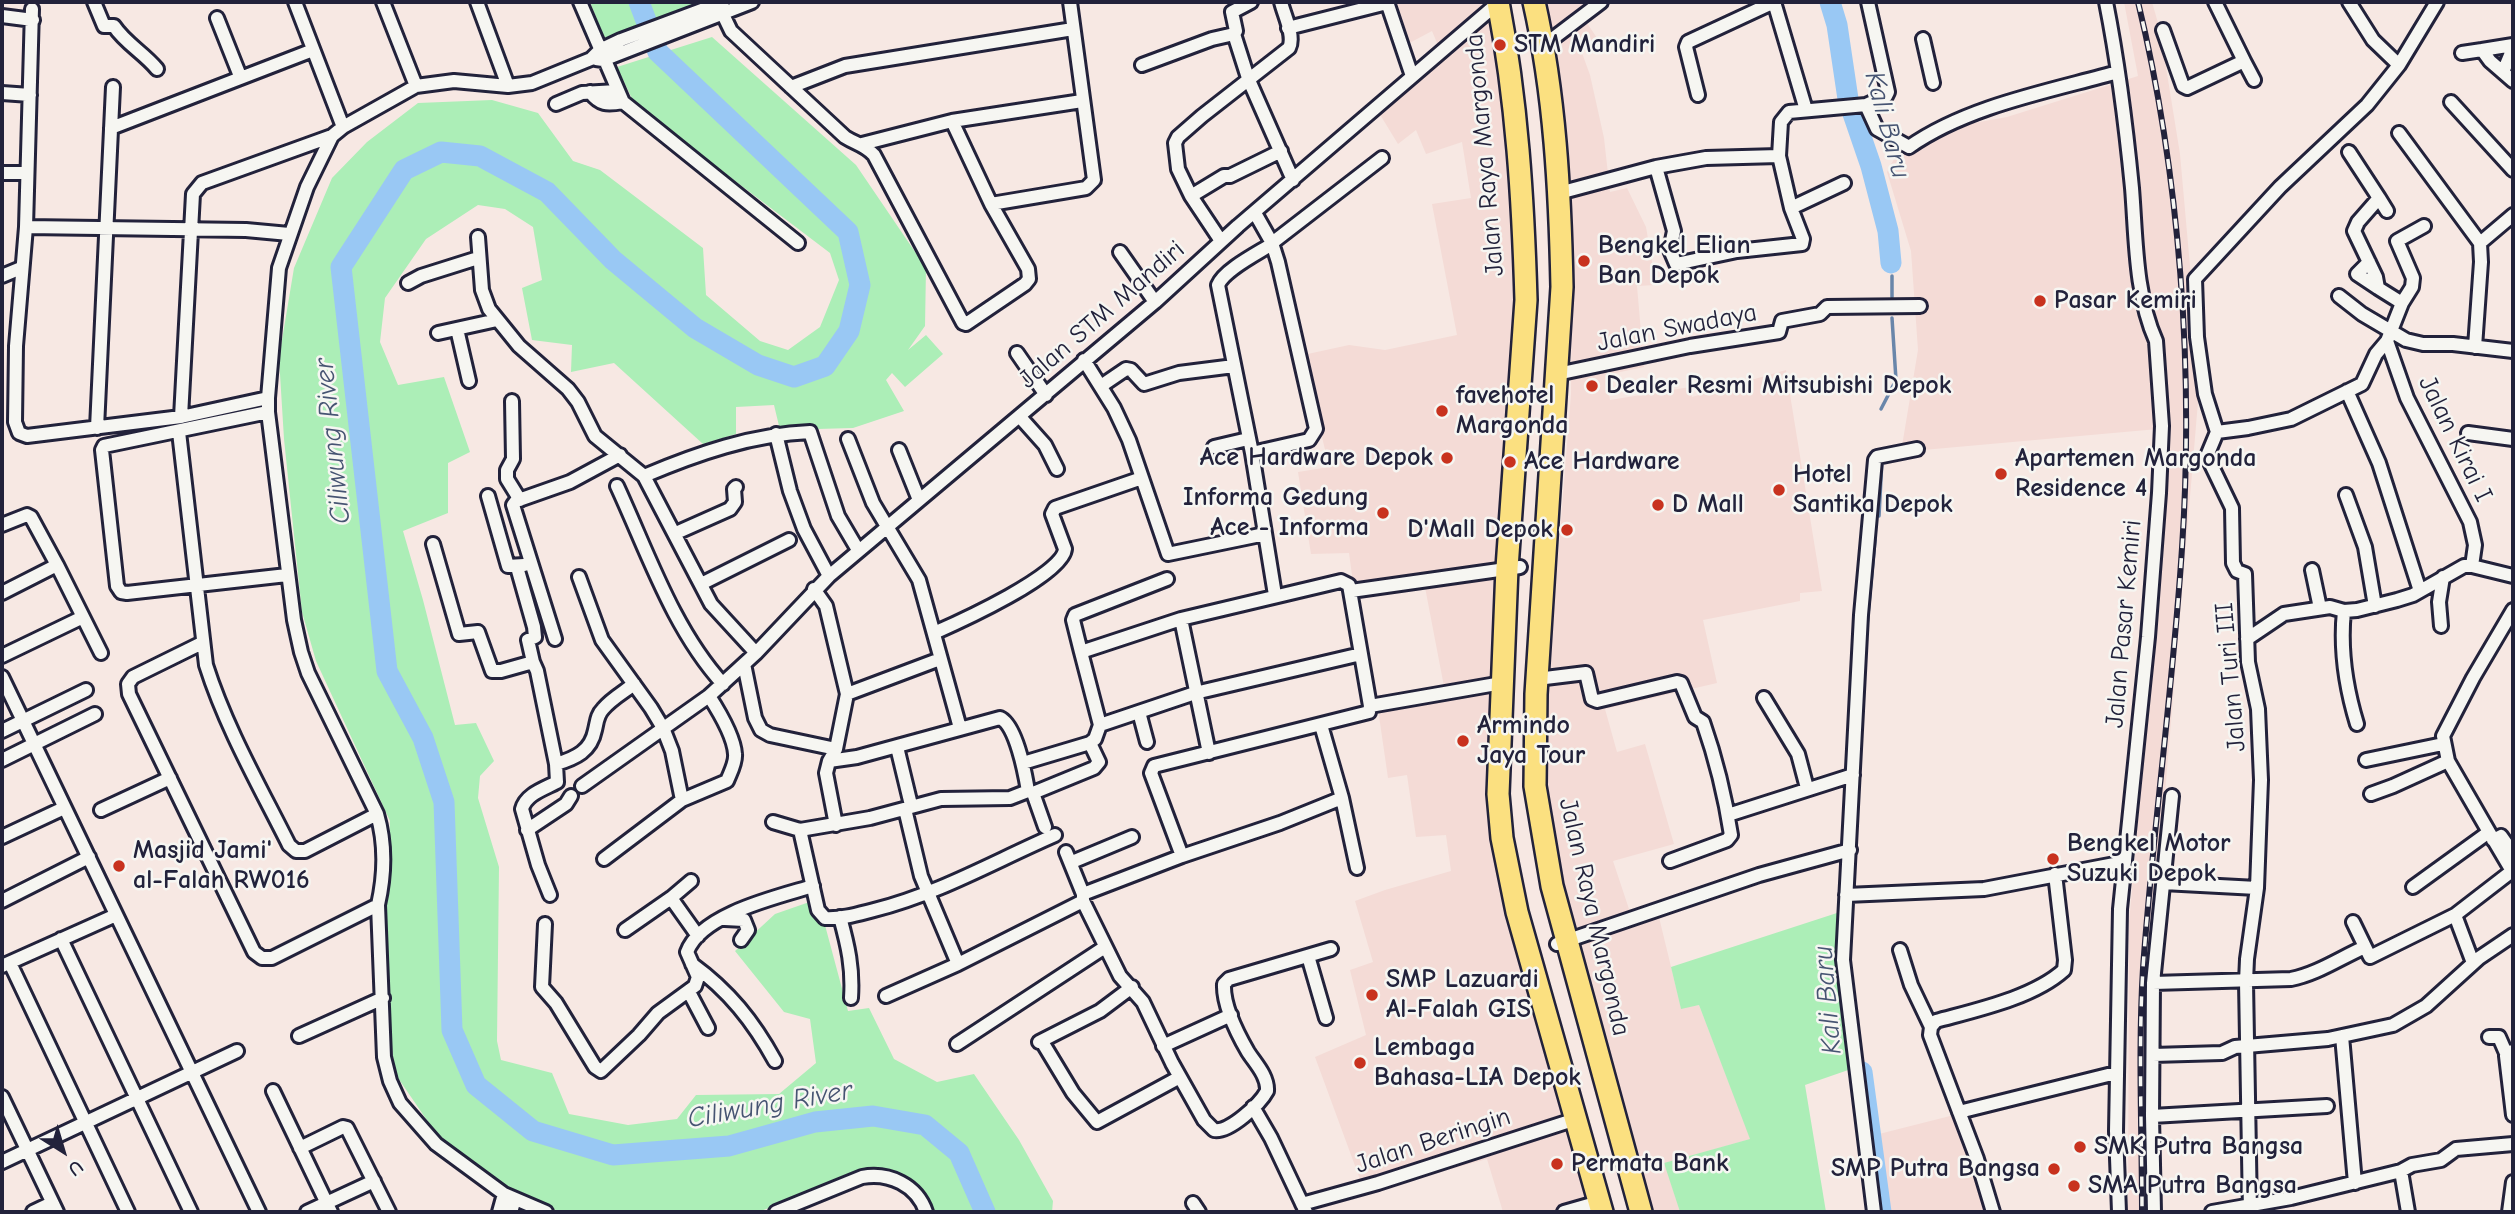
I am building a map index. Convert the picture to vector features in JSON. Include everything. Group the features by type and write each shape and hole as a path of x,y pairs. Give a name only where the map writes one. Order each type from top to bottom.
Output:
{"highway":[{"name":"Jalan Raya Margonda","path":"1502,2 1518,89 1557,373 1523,686 1509,782 1524,910 1576,1119 1605,1209"},
{"name":"Jalan Raya Margonda","path":"1523,2 1559,192 1544,287 1514,567 1523,686 1526,797 1533,850 1641,1212"},
{"name":"Jalan Raya Margonda","path":"1523,686 1544,287 1547,122 1543,46 1534,2"},
{"name":"Jalan Raya Margonda","path":"1524,910 1605,1209"},
{"name":"Jalan Raya Margonda","path":"1561,943 1632,1212"}],"street":[{"path":"93,2 104,26 114,26 123,39 148,58 157,69"},
{"path":"295,2 343,127"},
{"path":"383,2 416,86"},
{"path":"478,2 508,86"},
{"path":"580,2 598,56 620,96 799,243"},
{"path":"181,417 193,194 202,183 332,136 343,127 416,86 454,82 508,86 532,83 703,15 720,5 752,2"},
{"path":"991,204 1086,188 1093,183 1095,176 1082,101 1070,2"},
{"path":"1251,2 1232,12 1236,31 1234,34 1248,78 1293,180"},
{"path":"1222,241 1191,196 1178,169 1175,143 1178,137 1202,116 1289,48 1292,44 1281,2"},
{"path":"1288,28 1387,2 1412,76"},
{"name":"Jalan STM Mandiri","path":"582,786 709,696 743,666 814,589 858,550 1046,395 1412,76 1502,2"},
{"path":"1543,46 1601,2"},
{"path":"1698,95 1686,47 1688,42 1774,2 1805,110"},
{"path":"1656,167 1674,231 1670,250 1675,264 1737,251 1802,244 1803,239 1791,208 1780,156 1782,118 1789,112 1864,105 1886,96 1888,92 1868,2"},
{"name":"Jalan Pasar Kemiri","path":"2106,2 2118,72 2141,288 2150,328 2156,341 2162,426 2148,637 2120,909 2116,1073 2119,1212"},
{"path":"2215,2 2254,80"},
{"path":"2349,2 2373,40 2399,65"},
{"name":"Jalan Turi III","path":"2249,1209 2246,982 2257,888 2260,741 2258,709 2248,662 2245,575 2237,571 2233,563 2232,508 2207,456 2217,432 2205,394 2197,337 2195,279 2280,187 2358,115 2399,65 2437,2"},
{"path":"720,5 731,31 845,137 854,142 862,144 952,121 1082,101"},
{"path":"2,16 32,14 26,227 21,268 15,422 19,433 27,436 181,417 268,398"},
{"path":"217,18 240,76"},
{"path":"791,87 845,66 1073,29"},
{"path":"2163,30 2183,86 2187,88 2244,61"},
{"path":"1142,65 1212,38 1234,34"},
{"path":"1923,39 1933,83"},
{"path":"2462,53 2513,47 2508,76"},
{"path":"111,128 313,50"},
{"path":"2482,50 2490,61 2508,76"},
{"path":"1864,105 1877,129 1909,147 1930,132 2009,102 2118,72"},
{"path":"97,428 113,87"},
{"path":"556,104 590,92 620,96"},
{"path":"2,93 30,95"},
{"path":"2451,102 2513,170"},
{"path":"862,144 874,155 963,323 966,324 1029,279 1028,269 991,204 952,121"},
{"path":"2399,133 2480,243 2475,348"},
{"path":"332,136 307,187 279,268 268,398 294,620 304,662 377,814 383,835 383,881 378,905 384,1057 390,1081 400,1103 436,1144 509,1196 546,1212"},
{"path":"1191,196 1224,176 1230,176 1281,151"},
{"path":"2349,152 2387,212"},
{"path":"1559,192 1656,167 1706,158 1780,156"},
{"path":"1275,595 1252,453 1219,282 1382,158"},
{"path":"2,173 27,173"},
{"path":"1791,208 1844,183"},
{"path":"2379,198 2354,228 2370,262 2378,288 2402,303"},
{"path":"1252,453 1309,440 1316,429 1278,262 1272,244 1255,213"},
{"path":"2480,243 2513,215"},
{"path":"2217,432 2291,419 2362,384 2412,287 2413,278 2397,242 2424,226"},
{"path":"26,227 289,233"},
{"path":"478,237 482,290 496,320 519,346 568,389 578,402 595,436 644,476 719,614 755,653"},
{"path":"1120,252 1155,302"},
{"path":"408,283 421,276 478,258"},
{"path":"2,276 21,268"},
{"path":"2339,296 2388,337 2423,344 2453,344 2513,351"},
{"name":"Jalan Swadaya","path":"1557,373 1690,346 1779,332 1782,321 1820,314 1827,307 1920,306"},
{"path":"438,333 496,320"},
{"path":"457,329 469,381"},
{"name":"Jalan Kirai I","path":"2388,337 2407,398 2470,522 2475,545 2473,562"},
{"path":"1017,353 1046,395"},
{"path":"1084,360 1129,440 1167,554 1265,534"},
{"path":"1101,386 1126,369 1131,370 1144,384 1179,373 1234,366"},
{"path":"2347,391 2379,463 2420,592"},
{"path":"512,401 513,458 507,470 507,479 520,500"},
{"path":"268,412 104,446 102,450 117,586 121,592 127,593 287,575"},
{"path":"1020,417 1045,445 1058,469"},
{"path":"179,432 198,586 202,643 212,685 289,845 296,851 305,851 377,814"},
{"path":"644,476 703,453 776,433 810,432 838,516 858,550"},
{"path":"776,433 790,491 804,529 829,576"},
{"path":"2468,433 2513,439"},
{"path":"848,439 873,503 919,580 960,728"},
{"path":"1214,447 1248,439"},
{"path":"1874,1212 1843,960 1861,615 1873,475 1884,455 1917,449"},
{"path":"899,450 919,500"},
{"path":"555,639 513,505 569,482 620,454"},
{"path":"934,633 1002,600 1060,562 1065,549 1052,514 1055,508 1142,478"},
{"path":"617,486 674,611 709,668 723,684"},
{"path":"676,533 730,509 735,502 736,487"},
{"path":"2347,495 2365,547 2375,606"},
{"path":"488,496 508,566 531,563"},
{"path":"2,525 27,515 31,517 101,653"},
{"path":"701,584 789,540"},
{"path":"433,544 459,634 478,632 492,671 533,662"},
{"path":"2247,639 2284,614 2330,607 2344,611 2375,606 2420,592 2473,562 2513,576"},
{"path":"2,593 57,565"},
{"path":"517,566 536,637 528,640 542,692 557,782 525,801 522,809 550,895"},
{"path":"1351,591 1514,567"},
{"path":"2312,570 2320,608"},
{"path":"579,577 602,640 663,728 672,751 682,800"},
{"path":"2441,626 2443,577"},
{"path":"1023,763 1090,743 1095,739 1100,725 1073,620 1075,615 1167,579"},
{"path":"1081,652 1181,619 1275,595 1341,580 1349,585 1370,706 1366,714 1158,764 1151,773 1182,856"},
{"path":"814,589 826,606 847,694 826,773 836,825"},
{"path":"2153,983 2291,979 2311,975 2326,965 2371,958 2455,915 2512,871 2448,761 2443,744 2446,727 2513,610"},
{"path":"2344,611 2342,643 2351,704 2357,724"},
{"path":"2,656 83,617"},
{"path":"1181,619 1209,753"},
{"path":"202,643 142,671 128,684 130,694 254,951 262,958 272,958 378,905"},
{"path":"1100,725 1195,693 1361,654"},
{"path":"847,694 940,659"},
{"path":"743,666 755,718 761,730 766,734 832,755 857,757 960,728 1004,719 1023,763 1028,791 1010,798 945,798 836,825 800,830 773,822"},
{"path":"1370,706 1523,686 1586,673 1592,699 1597,701 1681,683 1695,718 1703,722 1715,756 1728,815 1729,838 1670,861"},
{"path":"2,677 259,1212"},
{"path":"556,764 575,758 586,750 593,740 603,708 634,684"},
{"path":"2,731 86,690"},
{"path":"604,859 682,800 727,781 733,768 735,751 720,713 709,696"},
{"path":"1764,698 1798,754 1807,788"},
{"path":"1139,712 1147,742"},
{"path":"2,760 95,714"},
{"path":"1321,725 1342,798 1357,868"},
{"path":"800,830 818,910 825,918 888,906 929,894 1050,831 1033,793 1098,765 1090,743"},
{"path":"2366,760 2443,744"},
{"path":"897,747 921,876 958,964"},
{"path":"2371,793 2403,782 2448,761"},
{"path":"1728,815 1853,775"},
{"path":"101,810 170,778"},
{"path":"527,831 566,804 571,796"},
{"path":"2154,1212 2153,983 2172,796"},
{"path":"886,996 958,964 1083,897 1182,856 1280,823 1342,798"},
{"path":"2,837 64,808"},
{"path":"2413,887 2491,836 2501,836 2513,853"},
{"path":"1132,837 1069,857 1083,897 1120,976 1143,1002 1180,1077 1204,1120 1214,1130 1227,1129 1266,1095 1268,1085 1231,1015 1224,989 1225,981 1331,949"},
{"path":"1561,943 1759,875 1850,850"},
{"path":"2,901 89,857"},
{"path":"1846,895 1984,888 2125,862"},
{"path":"1993,1212 1977,1159 1930,1035 1931,1027 1936,1021 2025,993 2054,979 2064,970 2064,947 2054,874"},
{"path":"625,930 691,881"},
{"path":"2163,883 2257,888"},
{"path":"545,924 542,987 556,1003 599,1071 615,1059 658,1013 695,986 698,977 687,952 698,936 721,919 760,902 813,886"},
{"path":"671,898 698,936"},
{"path":"116,915 6,964 128,1212"},
{"path":"2455,915 2473,963"},
{"path":"840,917 852,962 850,998"},
{"path":"721,919 744,920 748,930 741,940"},
{"path":"2353,922 2371,958"},
{"path":"2153,1055 2222,1053 2232,1047 2342,1036 2393,1025 2426,1006 2473,963 2513,935"},
{"path":"61,939 191,1212"},
{"path":"957,1044 1105,947"},
{"path":"1900,950 1910,985 1931,1027"},
{"path":"1308,956 1326,1018"},
{"path":"691,964 732,996 763,1039 775,1061"},
{"path":"1132,987 1100,1011 1041,1043 1073,1093 1097,1122 1180,1077"},
{"path":"689,992 708,1028"},
{"path":"299,1036 383,998"},
{"path":"1163,1046 1231,1015"},
{"path":"2342,1036 2355,1183"},
{"path":"2489,1037 2499,1037 2510,1052 2513,1115"},
{"path":"2,1162 237,1051"},
{"path":"1959,1111 2116,1073"},
{"path":"273,1091 329,1208"},
{"path":"2,1097 55,1207 33,1212"},
{"path":"1253,1107 1304,1208"},
{"path":"2152,1116 2327,1107"},
{"name":"Jalan Beringin","path":"1304,1208 1576,1119"},
{"path":"300,1148 336,1129 346,1128 389,1212"},
{"path":"2212,1212 2249,1209 2355,1183 2401,1171 2412,1165 2441,1160 2456,1149 2513,1144"},
{"path":"2401,1171 2408,1212"},
{"path":"776,1212 871,1175 900,1181 920,1200 926,1212"},
{"path":"307,1212 329,1208 374,1181"},
{"path":"2510,1212 2513,1182"},
{"path":"499,1212 509,1196"},
{"path":"509,1196 511,1212"},
{"path":"1564,1212 1605,1209"}],"shaded area":[{"path":"1383,2 1487,2 1506,83 1519,257 1507,472 1489,691 1492,784 1597,1212 1503,1212 1487,1159 1365,1193 1315,1057 1366,1035 1350,970 1373,962 1355,901 1451,871 1446,835 1416,837 1407,775 1388,778 1378,709 1446,697 1424,582 1354,590 1349,553 1311,554 1298,472 1329,467 1303,355 1349,345 1385,350 1457,335 1432,204 1471,198 1462,142 1426,154 1416,130 1398,144 1379,113 1443,57 1432,31 1400,48"},
{"path":"1541,2 1610,2 1587,23 1599,41 1582,53 1590,75 1604,138 1610,192 1627,188 1646,227 1656,285 1637,286 1644,367 1606,375 1610,400 1690,387 1692,397 1786,370 1822,591 1800,593 1800,601 1703,620 1717,683 1605,709 1617,752 1645,744 1674,844 1613,861 1632,918 1657,909 1681,1008 1699,1005 1751,1139 1665,1163 1680,1212 1648,1212 1548,834 1543,747 1571,394 1572,258 1558,79"},
{"name":"Pasar Kemiri","path":"2124,2 2152,2 2160,30 2180,154 2200,378 2149,984 2152,1212 2128,1212 2129,923 2166,506 2169,428 1901,452 1918,350 1911,251 1887,172 1907,135 2007,117 2138,76"},
{"path":"1954,1115 1987,1212 1885,1212 1879,1134"}],"green space":[{"path":"590,2 700,2 702,8 608,47"},
{"path":"712,37 856,165 926,268 925,326 908,350 926,335 943,354 905,387 892,373 886,380 904,411 853,428 780,430 774,405 736,407 736,434 703,444 614,363 571,372 572,345 532,340 522,288 542,280 533,227 505,209 478,205 426,239 385,298 380,342 398,385 444,377 470,452 448,463 448,513 403,531 455,725 476,723 494,761 480,776 478,798 499,867 497,1041 501,1060 552,1073 569,1114 628,1125 677,1119 696,1095 779,1094 816,1063 810,1019 784,1012 735,951 775,914 818,899 848,1011 869,1008 894,1059 937,1082 974,1074 1019,1140 1053,1201 1052,1212 931,1212 923,1195 896,1172 857,1175 758,1212 562,1212 513,1196 435,1132 396,1075 389,1031 385,963 390,821 316,661 302,612 284,439 279,358 294,268 332,178 367,142 418,103 492,100 538,113 573,161 600,170 703,248 706,295 760,341 788,350 820,327 839,280 830,253 635,105 617,67"},
{"path":"1840,912 1836,972 1854,1068 1805,1085 1826,1212 1680,1212 1664,1163 1750,1139 1699,1005 1681,1009 1671,967"}],"waterway":[{"name":"Ciliwung River","path":"639,2 658,52 848,232 860,285 849,331 825,366 794,377 758,365 695,328 613,260 547,192 480,156 441,152 404,170 341,267 387,671 423,738 444,802 452,1030 476,1085 533,1131 613,1155 729,1146 815,1122 873,1116 925,1125 959,1153 985,1212"},
{"name":"Kali Baru","path":"1830,2 1837,25 1848,99 1871,166 1888,231 1891,263"},
{"name":"Kali Baru","path":"1892,276 1892,297"},
{"name":"Kali Baru","path":"1881,409 1896,380 1892,318"},
{"name":"Kali Baru","path":"1879,516 1882,460"},
{"name":"Kali Baru","path":"1867,625 1875,540"},
{"name":"Kali Baru","path":"1862,1072 1881,1212"}],"railway":[{"path":"2138,2 2164,135 2174,204 2186,412 2178,600 2143,968 2140,1059 2142,1212"}],"place":[{"name":"STM Mandiri","path":"1500,45"},
{"name":"Bengkel Elian Ban Depok","path":"1584,261"},
{"name":"Pasar Kemiri","path":"2040,301"},
{"name":"Dealer Resmi Mitsubishi Depok","path":"1592,386"},
{"name":"favehotel Margonda","path":"1442,411"},
{"name":"Ace Hardware Depok","path":"1447,458"},
{"name":"Ace Hardware","path":"1510,462"},
{"name":"Apartemen Margonda Residence 4","path":"2001,474"},
{"name":"Hotel Santika Depok","path":"1779,490"},
{"name":"D Mall","path":"1658,505"},
{"name":"Informa Gedung Ace - Informa","path":"1383,513"},
{"name":"D'Mall Depok","path":"1567,530"},
{"name":"Armindo Jaya Tour","path":"1463,741"},
{"name":"Bengkel Motor Suzuki Depok","path":"2053,859"},
{"name":"Masjid Jami' al-Falah RW016","path":"119,866"},
{"name":"SMP Lazuardi Al-Falah GIS","path":"1372,995"},
{"name":"Lembaga Bahasa-LIA Depok","path":"1360,1063"},
{"name":"SMK Putra Bangsa","path":"2080,1147"},
{"name":"Permata Bank","path":"1557,1164"},
{"name":"SMP Putra Bangsa","path":"2054,1169"},
{"name":"SMA Putra Bangsa","path":"2074,1186"}]}
